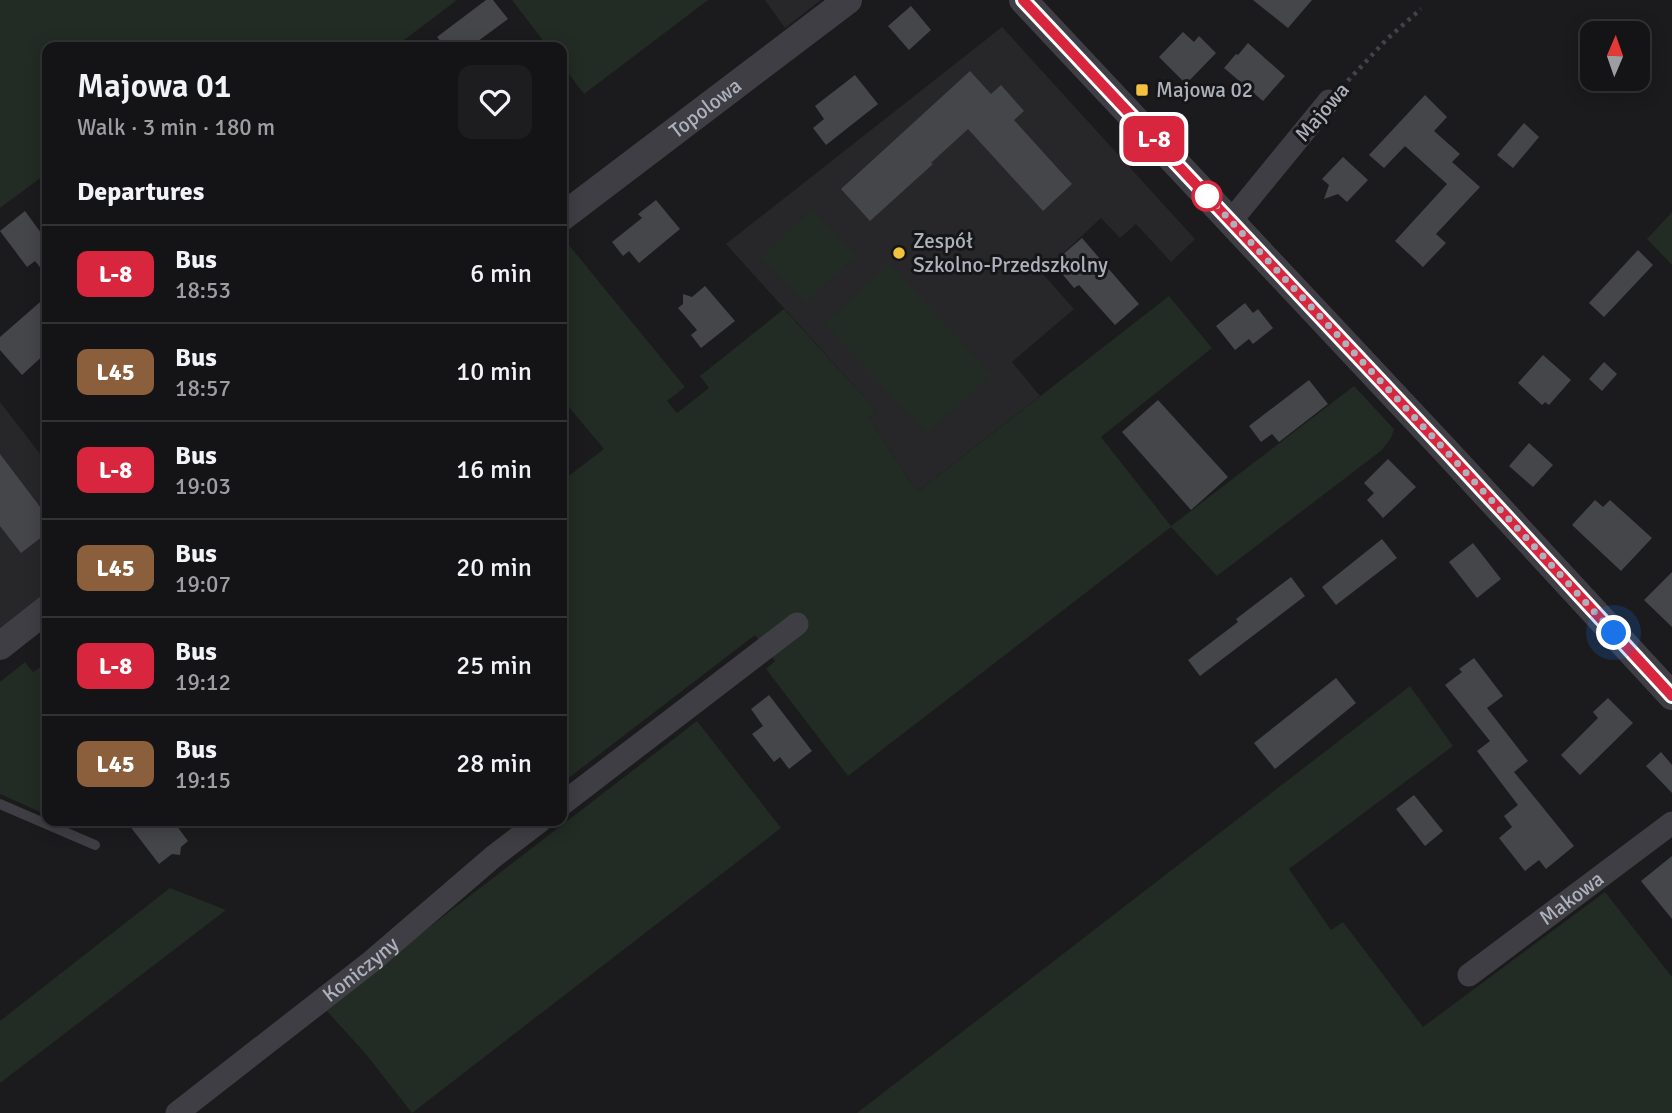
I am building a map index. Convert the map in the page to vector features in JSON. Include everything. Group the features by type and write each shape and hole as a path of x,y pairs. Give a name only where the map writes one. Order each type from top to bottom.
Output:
{"street":[{"name":"Topolowa","path":"567,213 848,0"},
{"path":"1023,0 1672,696"},
{"name":"Majowa","path":"1230,222 1329,101"},
{"path":"0,646 42,613"},
{"path":"567,800 797,624"},
{"name":"Makowa","path":"1469,975 1672,823"},
{"name":"Koniczyny","path":"177,1113 372,961 493,857 533,826"}],"lane":[{"path":"0,804 42,822"},
{"path":"51,826 95,845"}],"path":[{"name":"Majowa","path":"1329,101 1387,39 1421,9"}],"shaded area":[{"path":"0,0 457,0 402,42 42,42 42,177 0,208"},
{"path":"512,0 708,0 584,94 567,72 567,42 544,42"},
{"path":"765,0 821,0 785,28"},
{"name":"Zespół Szkolno-Przedszkolny","path":"1002,27 1195,239 1171,262 1136,224 1120,238 1101,218 1042,273 1074,309 1012,362 1040,396 917,492 869,417 876,410 726,244"},
{"path":"811,209 856,256 806,303 761,257"},
{"path":"1672,212 1672,265 1647,239"},
{"path":"567,245 685,387 667,401 677,413 709,388 700,376 784,309 877,411 869,417 917,492 1169,296 1212,348 1101,437 1171,526 1354,386 1394,429 1382,450 1217,576 1171,527 848,776 766,669 775,661 755,635 567,779 567,477 604,449 567,405"},
{"path":"890,264 991,375 927,434 825,323"},
{"path":"0,402 42,457 42,601 0,632"},
{"path":"25,662 33,672 42,666 42,813 0,794 0,682"},
{"path":"1410,686 1453,746 1289,869 1331,930 1343,922 1423,1027 1605,892 1672,977 1672,1113 857,1113"},
{"path":"697,721 781,828 412,1113 365,1053 324,1008 561,826 567,826 567,821"},
{"path":"170,888 226,910 0,1083 0,1021"}],"building":[{"path":"486,0 493,0 508,19 477,42 441,42 437,37"},
{"path":"1253,0 1312,0 1288,28"},
{"path":"911,6 931,30 909,50 888,26"},
{"path":"1183,32 1194,42 1199,36 1216,53 1186,84 1159,57"},
{"path":"1248,43 1285,76 1263,101 1224,68"},
{"path":"970,71 991,94 1001,85 1024,111 1014,120 1072,184 1043,211 968,129 870,221 841,189"},
{"path":"855,75 878,104 826,145 813,128 824,119 815,106"},
{"path":"1425,95 1447,117 1434,131 1460,154 1452,162 1480,187 1436,234 1446,243 1423,267 1395,241 1447,184 1405,146 1384,168 1369,155"},
{"path":"1524,123 1539,137 1513,168 1497,155"},
{"path":"1343,157 1368,180 1347,202 1338,194 1324,199 1329,185 1322,179"},
{"path":"656,200 680,229 639,263 629,251 623,256 612,242 642,218 638,214"},
{"path":"25,211 42,234 42,270 35,261 27,267 0,231"},
{"path":"1082,238 1139,304 1115,325 1079,285 1074,288 1053,263"},
{"path":"1638,250 1653,265 1604,317 1589,303"},
{"path":"705,286 735,321 701,348 691,335 697,330 678,308 683,304 683,294 692,297"},
{"path":"42,300 42,357 22,375 0,350 0,337"},
{"path":"1245,303 1253,313 1258,309 1273,328 1253,344 1249,339 1235,350 1216,326"},
{"path":"1543,355 1571,380 1549,405 1545,402 1542,405 1518,383"},
{"path":"1604,362 1617,374 1602,391 1589,379"},
{"path":"1309,380 1328,404 1279,442 1272,434 1261,442 1249,426"},
{"path":"1158,400 1228,477 1191,510 1122,432"},
{"path":"1529,443 1553,465 1533,487 1509,466"},
{"path":"0,454 42,509 42,537 21,553 0,526"},
{"path":"1388,459 1416,487 1383,518 1367,500 1374,493 1364,483"},
{"path":"1595,500 1603,507 1610,500 1652,538 1621,571 1572,525"},
{"path":"1382,539 1397,558 1336,605 1322,587"},
{"path":"1473,543 1501,579 1477,598 1449,562"},
{"path":"1672,572 1672,627 1644,600"},
{"path":"1291,577 1305,596 1200,676 1188,660"},
{"path":"1474,658 1503,696 1487,708 1528,761 1514,772 1574,846 1546,869 1539,860 1525,871 1499,838 1512,827 1504,816 1518,805 1477,751 1490,741 1445,685 1462,672 1459,669"},
{"path":"1336,678 1356,703 1275,769 1254,743"},
{"path":"769,695 812,751 789,769 780,757 774,762 752,734 763,726 751,709"},
{"path":"1608,698 1633,723 1580,775 1561,755 1598,718 1593,712"},
{"path":"1661,752 1672,765 1672,793 1646,766"},
{"path":"1414,795 1443,831 1425,846 1396,809"},
{"path":"130,826 177,826 188,841 181,847 180,855 172,854 159,864"},
{"path":"1672,856 1672,919 1641,881"}],"bus line":[{"name":"L-8","path":"1023,0 1672,696"}],"place":[{"name":"Majowa 02","path":"1142,90"},
{"name":"Zespół Szkolno-Przedszkolny","path":"899,253"}],"route":[{"path":"1207,196 1199,187 1614,633"}]}
